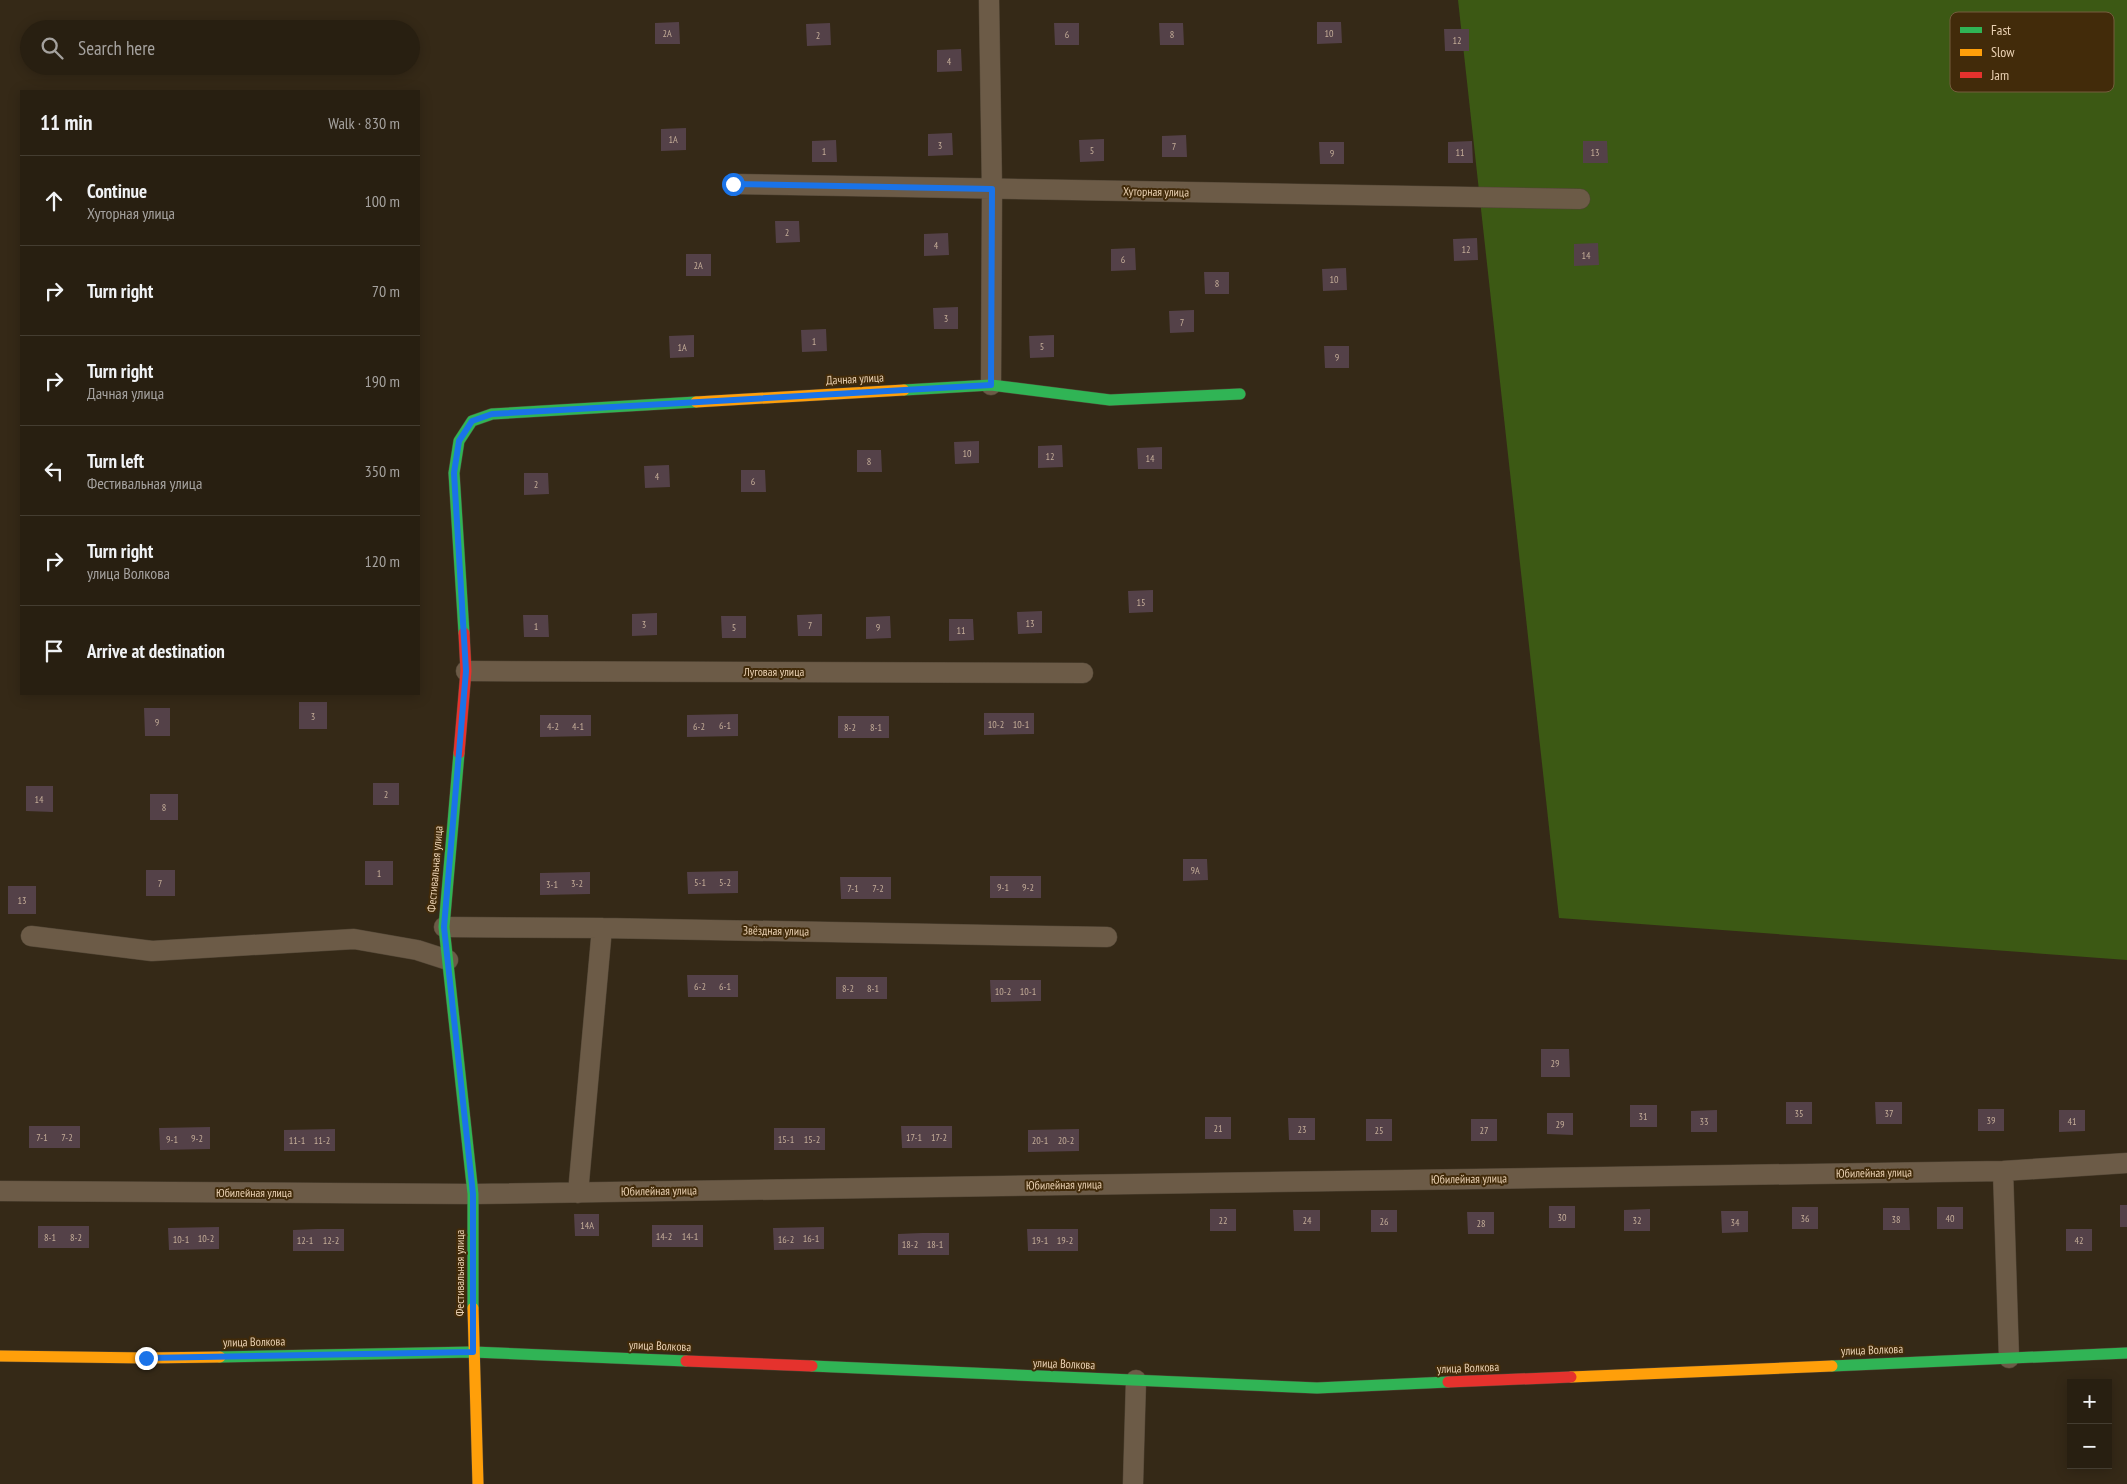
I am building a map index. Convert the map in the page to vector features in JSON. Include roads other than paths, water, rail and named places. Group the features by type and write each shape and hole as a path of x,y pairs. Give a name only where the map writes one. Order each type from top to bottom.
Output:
{"street":[{"path":"990,0 992,189 991,385"},
{"name":"Хуторная улица","path":"733,184 1580,199"},
{"name":"Дачная улица","path":"472,421 492,414 991,385 1110,400 1240,394"},
{"name":"Фестивальная улица","path":"472,421 459,441 454,473 466,671 444,927 473,1194 473,1352 478,1484"},
{"name":"Луговая улица","path":"466,671 1083,673"},
{"name":"Звёздная улица","path":"444,927 1107,937"},
{"path":"578,1192 602,928"},
{"path":"31,936 152,952 354,939 417,950 448,960"},
{"name":"Юбилейная улица","path":"0,1191 473,1194 2003,1171 2127,1163"},
{"path":"2003,1171 2009,1358"},
{"name":"улица Волкова","path":"0,1356 146,1358 473,1352 1317,1388 2127,1353"},
{"path":"1133,1484 1136,1380"}]}
